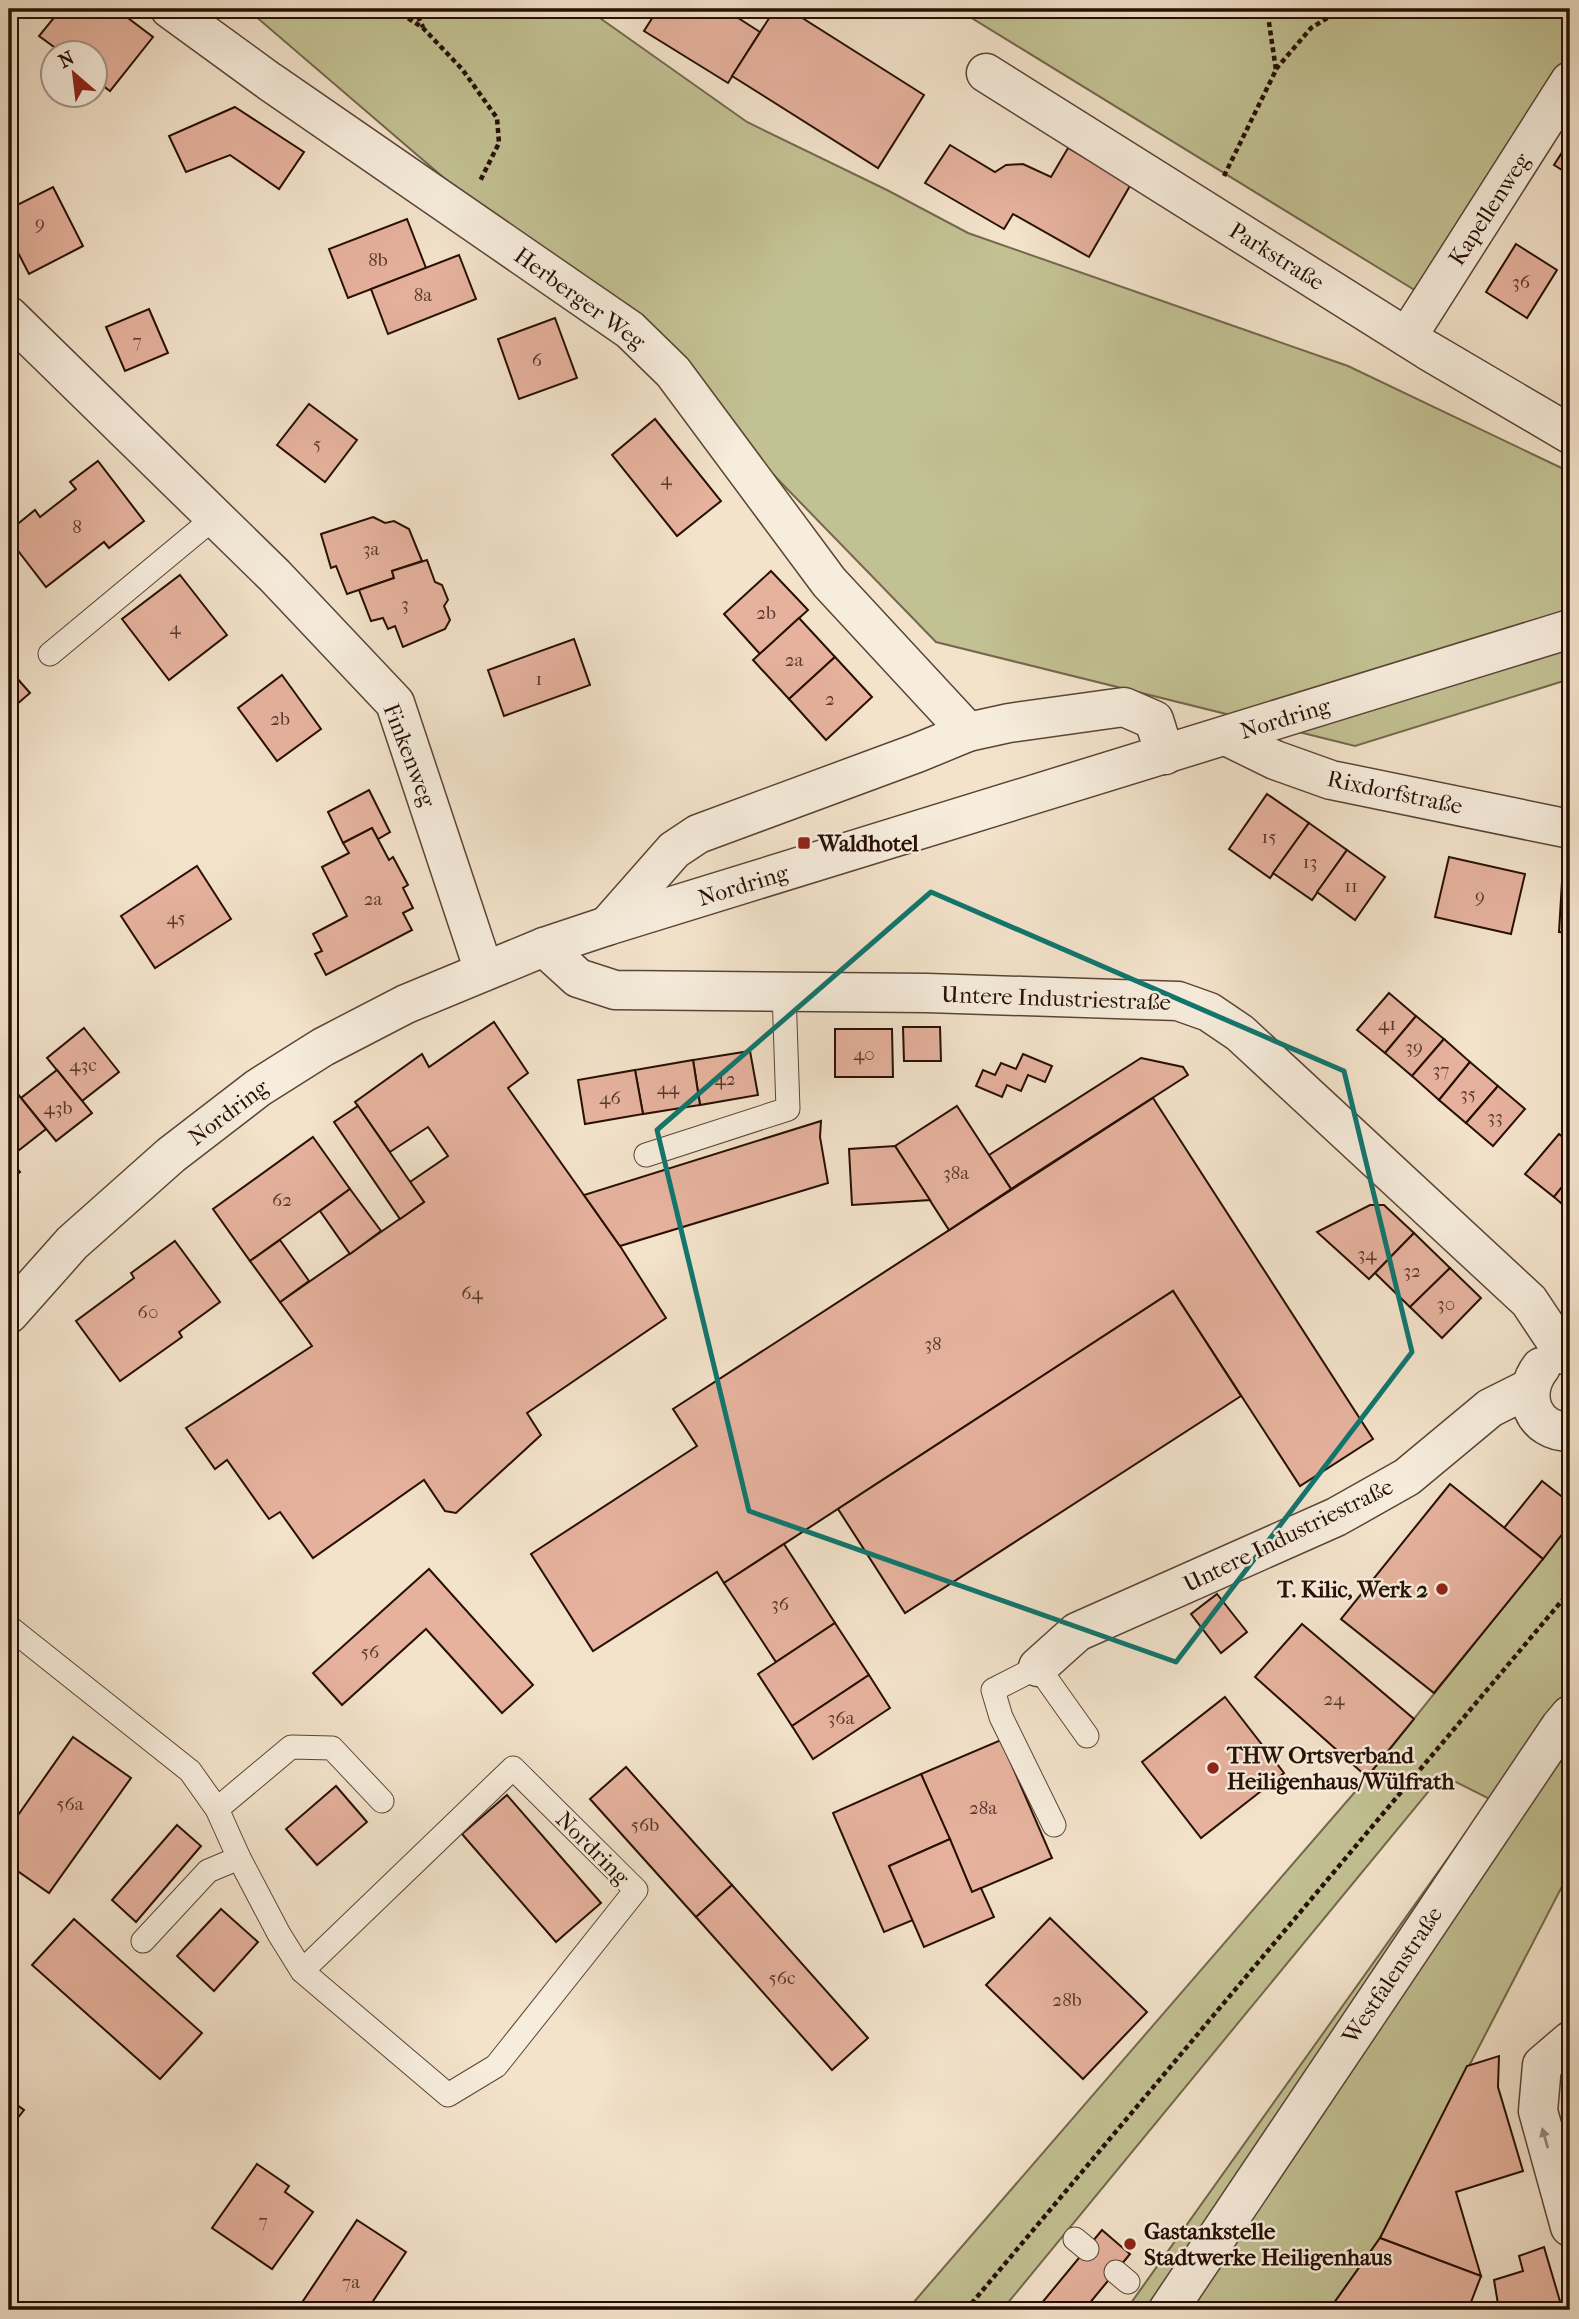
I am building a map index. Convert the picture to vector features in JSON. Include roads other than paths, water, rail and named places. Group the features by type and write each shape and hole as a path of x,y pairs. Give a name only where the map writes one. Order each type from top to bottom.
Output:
{"street":[{"name":"Herberger Weg","path":"170,9 630,330 673,372 829,582 968,732"},
{"name":"Parkstraße","path":"986,73 1407,337 1570,434"},
{"name":"Kapellenweg","path":"1407,337 1570,81"},
{"name":"Finkenweg","path":"9,316 275,576 395,703 484,971"},
{"name":"Nordring","path":"9,1314 72,1243 171,1155 258,1088 323,1047 406,1004 544,947 607,926 1570,629"},
{"path":"607,926 674,850 698,835 968,732 1009,723 1124,707 1154,720 1165,755"},
{"name":"Rixdorfstraße","path":"1226,736 1275,760 1331,780 1570,829"},
{"name":"Untere Industriestraße","path":"544,947 578,978 615,990 927,993 1178,1001 1209,1012 1240,1033 1529,1301 1568,1356 1553,1359 1542,1366 1534,1376 1530,1388 1490,1408 1407,1477 1336,1517 1077,1632 1038,1667"},
{"path":"1530,1388 1530,1400 1541,1421 1550,1428 1570,1432"},
{"name":"Westfalenstraße","path":"1168,2310 1514,1794 1570,1715"},
{"path":"1570,2041 1542,2065 1538,2111 1570,2227"}],"lane":[{"path":"50,654 215,517"},
{"path":"646,1155 788,1109 784,992"},
{"name":"Nordring","path":"9,1627 190,1771 217,1809 239,1858 302,1971 448,2095 496,2066 635,1890 513,1768 302,1971"},
{"path":"1054,1825 1001,1717 993,1690 1038,1667 1087,1736"},
{"path":"217,1809 291,1747 332,1748 382,1801"},
{"path":"143,1941 208,1871 239,1858"}],"place":[{"name":"Waldhotel","path":"804,843"},
{"name":"T. Kilic, Werk 2","path":"1442,1589"},
{"name":"THW Ortsverband Heiligenhaus/Wülfrath","path":"1213,1768"},
{"name":"Gastankstelle Stadtwerke Heiligenhaus","path":"1130,2244"}]}
